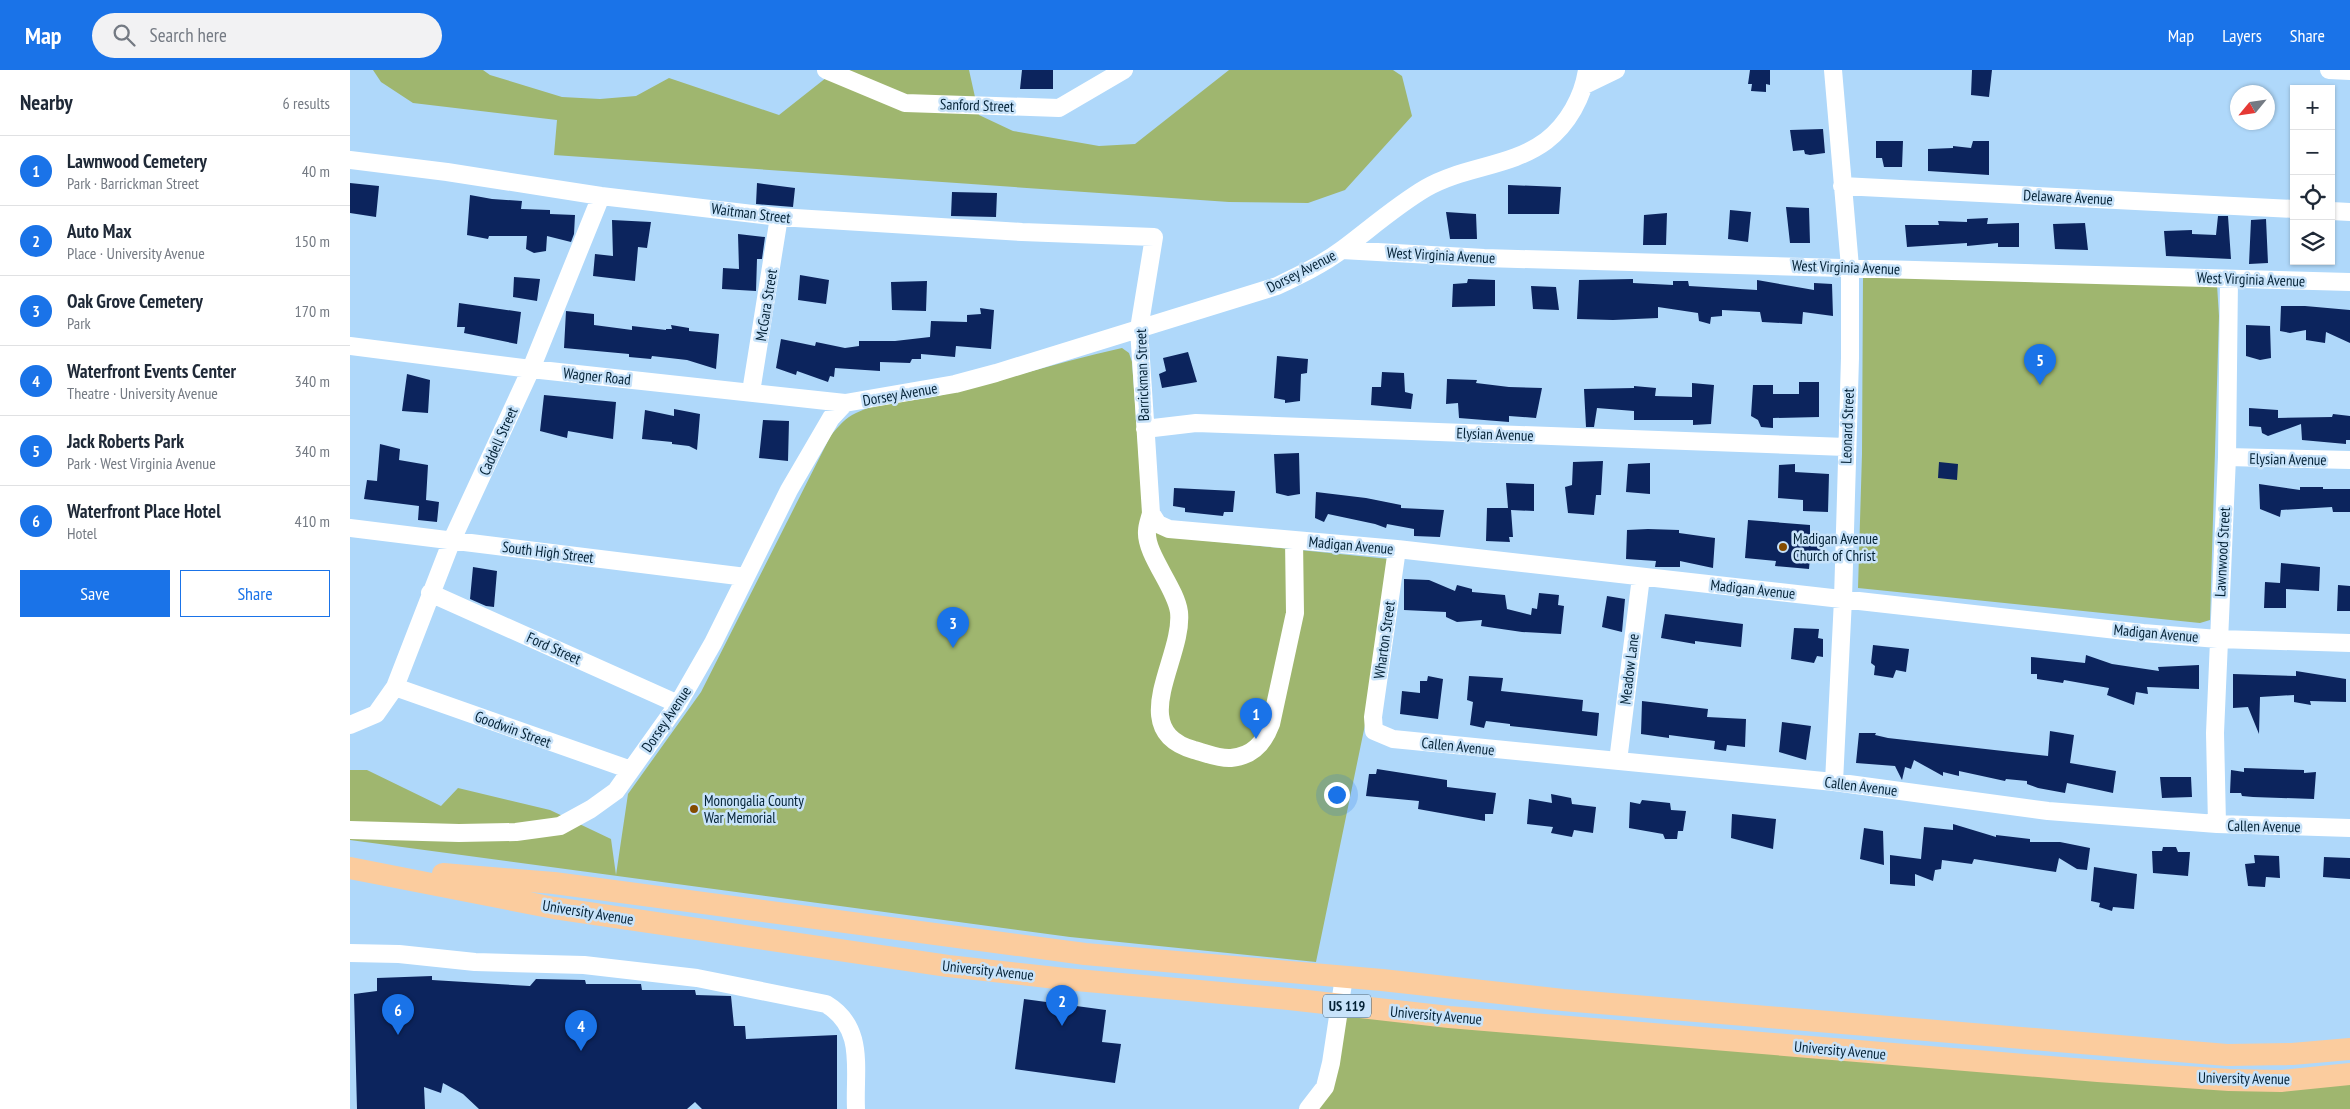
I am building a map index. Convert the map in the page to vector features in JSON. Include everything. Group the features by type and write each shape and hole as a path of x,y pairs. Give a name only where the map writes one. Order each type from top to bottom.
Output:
{"main road":[{"name":"University Avenue","path":"350,867 554,883 1085,954 1344,977 1602,1003 2227,1055 2292,1054 2350,1048"},
{"name":"University Avenue","path":"350,867 554,908 948,966 1450,1017 2098,1071 2229,1080 2272,1080 2350,1074"}],"street":[{"name":"Sanford Street","path":"826,70 905,103 1059,108 1124,70"},
{"path":"1586,77 1616,70"},
{"name":"Leonard Street","path":"1833,70 1850,267 1843,599 1834,782"},
{"path":"2329,70 2350,71"},
{"name":"Dorsey Avenue","path":"350,830 468,833 516,832 560,826 591,809 616,791 678,704 713,643 817,438 831,418 845,404 955,384 1277,286 1309,270 1342,250 1428,187 1527,153 1548,140 1573,111 1586,77"},
{"name":"Waitman Street","path":"350,160 447,172 601,196 779,217 1022,232 1154,237"},
{"name":"Delaware Avenue","path":"1842,186 2290,209"},
{"name":"Caddell Street","path":"350,725 376,714 395,687 430,592 531,369 601,196"},
{"path":"2335,211 2350,212"},
{"name":"McGara Street","path":"751,392 779,217"},
{"name":"Barrickman Street","path":"1154,237 1139,329 1145,429 1155,518 1146,532 1179,610 1176,640 1159,706 1160,722 1170,738 1184,747 1224,758 1236,757 1258,748 1267,736 1295,613 1294,540"},
{"name":"West Virginia Avenue","path":"1342,250 1484,258 2350,282"},
{"name":"Lawnwood Street","path":"2217,824 2215,733 2227,457 2228,279"},
{"name":"Wagner Road","path":"350,346 531,369 751,392 845,404"},
{"name":"Elysian Avenue","path":"1145,429 1196,423 1846,447"},
{"name":"Elysian Avenue","path":"2227,457 2350,460"},
{"name":"Madigan Avenue","path":"1155,518 1169,529 1397,550 2143,633 2218,639 2350,643"},
{"name":"South High Street","path":"350,528 746,577"},
{"name":"Wharton Street","path":"1374,731 1373,717 1397,550"},
{"name":"Meadow Lane","path":"1618,761 1641,577"},
{"name":"Ford Street","path":"430,592 678,704"},
{"name":"Goodwin Street","path":"395,687 631,770"},
{"name":"Callen Avenue","path":"1374,731 1393,739 1834,782 2048,811 2217,824 2350,828"},
{"path":"350,953 399,954 475,962 584,965 697,978 826,1004 837,1011 852,1032 856,1048 856,1109"},
{"path":"1308,1109 1325,1087 1331,1063 1338,1005 1344,977"}],"green space":[{"path":"373,70 483,70 490,75 562,97 600,99 636,96 669,78 779,115 836,70 969,70 979,115 1013,131 1099,146 1135,144 1229,70 1393,70 1402,76 1412,116 1345,190 1308,203 1229,202 554,155 557,120 413,103 381,82"},
{"path":"1863,276 2217,285 2219,316 2210,620 2200,623 1858,588 1862,454"},
{"path":"1122,348 1129,353 1132,362 1142,500 1180,538 1389,559 1366,720 1316,962 1070,937 350,840 350,770 367,770 441,806 458,788 550,810 611,839 616,875 628,794 701,692 831,435 840,425 852,415 875,406 938,396"},
{"path":"1338,1005 2350,1080 2350,1109 1319,1109"}],"building":[{"path":"1022,70 1053,70 1053,89 1020,89"},
{"path":"1750,70 1770,70 1770,85 1766,84 1766,92 1751,91 1752,84 1748,84"},
{"path":"1972,70 1992,70 1989,97 1971,95"},
{"path":"1823,129 1825,153 1810,155 1805,154 1804,150 1793,151 1790,130"},
{"path":"1876,141 1903,141 1902,167 1884,167 1882,158 1876,158"},
{"path":"1973,141 1989,141 1989,175 1928,171 1928,149 1953,148 1953,146 1971,148"},
{"path":"350,183 379,186 376,217 350,213"},
{"path":"757,183 795,188 793,207 756,204"},
{"path":"1508,185 1561,187 1559,214 1508,214"},
{"path":"952,192 997,193 996,217 951,216"},
{"path":"470,195 522,201 521,209 550,210 550,214 575,215 574,234 571,242 547,236 546,251 534,253 526,249 527,236 489,236 488,239 467,235"},
{"path":"1786,207 1809,208 1810,243 1790,243"},
{"path":"1730,210 1751,212 1748,242 1728,239"},
{"path":"1446,212 1476,214 1477,239 1450,239"},
{"path":"1667,213 1666,245 1643,245 1644,215"},
{"path":"2218,216 2228,216 2231,259 2166,256 2164,231 2192,230 2192,234 2216,235"},
{"path":"1988,218 1987,224 2019,223 2019,247 1998,247 1998,243 1967,246 1967,243 1907,247 1905,225 1939,225 1938,221 1967,222 1967,219"},
{"path":"2266,219 2268,263 2249,264 2251,220"},
{"path":"612,220 651,222 647,248 638,247 635,281 593,276 595,254 613,256"},
{"path":"2085,223 2088,250 2055,249 2053,224"},
{"path":"738,234 765,237 762,259 757,259 756,291 722,289 723,268 739,269"},
{"path":"800,275 829,280 826,304 798,300"},
{"path":"514,277 540,279 537,301 513,297"},
{"path":"1468,279 1495,280 1495,306 1452,307 1453,284 1467,283"},
{"path":"1633,279 1633,283 1673,285 1673,281 1688,281 1689,286 1757,290 1757,280 1814,290 1814,283 1832,284 1833,316 1803,312 1802,324 1762,322 1760,312 1722,310 1722,316 1711,317 1710,324 1699,321 1698,313 1658,307 1658,318 1577,319 1579,280"},
{"path":"927,281 926,311 892,310 891,282"},
{"path":"1531,286 1556,287 1559,310 1533,309"},
{"path":"459,303 521,312 517,344 464,333 465,327 457,327"},
{"path":"2281,306 2350,310 2350,343 2326,332 2325,343 2306,340 2306,330 2290,333 2280,331"},
{"path":"980,308 994,310 991,349 956,346 955,357 921,354 921,359 912,359 910,363 880,362 880,371 835,368 834,377 830,376 828,382 797,371 796,375 776,368 781,339 815,346 816,342 845,348 859,346 859,341 895,341 930,337 931,321 967,322 967,315 981,314"},
{"path":"566,311 594,314 594,325 632,330 632,326 666,330 672,329 671,325 689,328 689,331 719,334 716,369 687,360 652,356 651,359 629,357 629,354 564,348"},
{"path":"2246,325 2270,326 2271,358 2260,360 2246,356"},
{"path":"1188,352 1197,382 1162,388 1159,374 1166,371 1163,358"},
{"path":"1277,356 1308,359 1307,373 1301,374 1300,401 1285,403 1285,400 1274,398"},
{"path":"1382,372 1404,373 1405,392 1413,394 1411,409 1371,405 1372,387 1381,387"},
{"path":"407,374 430,380 428,413 402,411"},
{"path":"1447,379 1477,380 1476,383 1509,387 1542,388 1536,418 1509,416 1509,422 1459,418 1458,403 1446,404"},
{"path":"1799,382 1819,382 1819,417 1773,418 1773,428 1761,427 1758,420 1751,416 1753,385 1773,385 1773,394 1799,394"},
{"path":"1692,383 1714,385 1711,424 1693,425 1693,420 1634,420 1634,411 1597,408 1594,427 1586,427 1584,389 1634,388 1634,386 1656,388 1655,396 1692,397"},
{"path":"544,395 616,402 613,439 568,431 567,438 540,431"},
{"path":"2249,408 2278,410 2278,418 2332,417 2333,414 2350,416 2350,440 2346,440 2346,444 2302,440 2301,424 2268,436 2262,433 2261,427 2249,426"},
{"path":"674,409 700,414 697,450 689,446 672,444 672,442 642,439 645,410 674,416"},
{"path":"763,420 789,421 788,461 759,458"},
{"path":"380,444 400,449 399,460 428,465 426,500 439,502 437,522 418,520 419,506 364,499 367,480 377,481"},
{"path":"1299,453 1300,494 1288,496 1276,493 1274,454"},
{"path":"1603,461 1601,495 1596,495 1594,515 1568,513 1565,487 1572,485 1573,462"},
{"path":"1939,462 1958,464 1957,480 1938,478"},
{"path":"1650,463 1650,494 1626,492 1628,464"},
{"path":"1795,464 1795,472 1829,474 1828,512 1803,511 1803,500 1778,498 1779,465"},
{"path":"1506,483 1534,484 1534,511 1511,510 1513,537 1509,537 1510,542 1486,541 1487,508 1508,508"},
{"path":"2259,484 2300,490 2300,487 2350,489 2350,512 2333,512 2332,507 2281,510 2280,517 2260,509"},
{"path":"1174,488 1235,491 1233,512 1224,512 1223,516 1185,512 1185,508 1173,506"},
{"path":"1316,492 1366,498 1401,505 1401,508 1444,510 1440,537 1414,536 1414,529 1387,524 1386,528 1328,514 1324,522 1315,518"},
{"name":"Madigan Avenue Church of Christ","path":"1748,520 1810,525 1810,537 1821,538 1820,558 1810,557 1809,569 1775,566 1776,561 1745,558"},
{"path":"1627,530 1679,530 1679,533 1715,538 1713,568 1680,561 1680,567 1655,567 1656,561 1626,559"},
{"path":"2281,563 2320,567 2319,591 2286,589 2286,608 2264,608 2265,582 2280,583"},
{"path":"473,567 497,571 494,607 486,606 470,599"},
{"path":"1404,579 1429,580 1455,591 1457,585 1472,589 1472,592 1505,595 1507,609 1531,615 1532,608 1537,609 1539,593 1559,595 1558,605 1564,606 1561,634 1522,632 1481,626 1482,620 1457,622 1446,617 1446,612 1404,610"},
{"path":"2338,585 2350,586 2350,611 2337,611"},
{"path":"1607,596 1625,599 1622,632 1602,627"},
{"path":"1665,614 1743,624 1741,647 1695,641 1695,644 1661,638"},
{"path":"1794,628 1819,629 1818,638 1823,639 1823,657 1817,656 1814,663 1791,659"},
{"path":"1873,645 1909,649 1906,672 1896,670 1893,678 1874,675 1875,666 1871,663"},
{"path":"2086,655 2112,664 2159,671 2158,667 2199,665 2199,689 2147,687 2148,694 2136,692 2134,705 2107,695 2109,688 2064,680 2063,683 2037,679 2037,674 2031,674 2031,657 2085,663"},
{"path":"2296,671 2346,679 2346,702 2310,701 2311,705 2294,702 2294,695 2260,697 2259,734 2248,707 2233,708 2233,674 2296,676"},
{"path":"1428,676 1443,679 1438,719 1400,714 1402,691 1420,693 1420,681 1427,681"},
{"path":"1469,676 1503,678 1501,691 1583,700 1582,711 1599,713 1597,736 1510,726 1510,724 1486,721 1484,728 1470,725 1473,702 1467,700"},
{"path":"1642,701 1708,709 1707,717 1746,719 1745,747 1727,745 1726,751 1714,749 1715,741 1669,735 1669,738 1641,734"},
{"path":"1782,722 1811,726 1806,760 1779,752"},
{"path":"2050,731 2074,735 2070,763 2116,771 2113,793 2067,783 2065,793 2038,788 2027,784 2027,781 2006,779 2005,781 1959,771 1959,776 1943,772 1943,776 1914,760 1911,769 1905,767 1902,780 1895,766 1856,763 1859,733 1876,733 1875,735 1888,738 2048,756"},
{"path":"2244,768 2304,770 2304,773 2316,772 2314,799 2253,797 2242,796 2241,793 2230,793 2231,770 2244,772"},
{"path":"1377,769 1447,780 1447,787 1496,793 1493,814 1485,814 1485,821 1418,809 1419,801 1366,796 1369,774 1376,774"},
{"path":"2160,777 2191,777 2192,797 2162,798"},
{"path":"1551,794 1571,798 1572,804 1596,807 1593,833 1574,830 1572,837 1551,833 1553,827 1527,824 1529,799 1552,803"},
{"path":"1642,800 1670,803 1671,810 1686,811 1683,831 1678,831 1677,839 1665,839 1663,834 1629,828 1630,802 1640,804"},
{"path":"1732,814 1776,819 1773,849 1731,838"},
{"path":"1953,824 1996,837 1996,835 2030,839 2030,842 2060,842 2090,848 2087,870 2077,869 2059,858 2056,872 1974,859 1972,864 1942,860 1941,869 1935,870 1933,881 1915,874 1915,886 1890,884 1890,855 1921,859 1924,827 1953,830"},
{"path":"1864,828 1883,831 1884,865 1860,859"},
{"path":"2163,847 2176,847 2178,852 2190,852 2188,876 2153,873 2152,851 2162,851"},
{"path":"2254,855 2279,856 2280,878 2266,877 2265,887 2248,886 2245,864 2255,863"},
{"path":"2324,857 2350,858 2350,879 2323,877"},
{"path":"2094,867 2137,874 2134,909 2113,907 2112,911 2099,907 2100,903 2091,901"},
{"path":"432,976 432,980 530,986 536,979 585,980 586,984 641,984 642,990 695,990 696,995 731,996 734,1026 745,1026 746,1039 837,1035 837,1109 702,1109 695,1102 687,1109 479,1109 463,1094 443,1083 441,1093 424,1087 425,1109 357,1109 354,994 377,991 377,978"},
{"path":"1024,999 1106,1010 1102,1042 1121,1044 1115,1083 1015,1069"}],"place":[{"name":"Jack Roberts Park","path":"2040,385"},
{"name":"Madigan Avenue Church of Christ","path":"1783,547"},
{"name":"Oak Grove Cemetery","path":"953,648"},
{"name":"Lawnwood Cemetery","path":"1256,739"},
{"name":"Monongalia County War Memorial","path":"694,809"},
{"name":"Auto Max","path":"1062,1026"},
{"name":"Waterfront Place Hotel","path":"398,1035"},
{"name":"Waterfront Events Center","path":"581,1051"}]}
